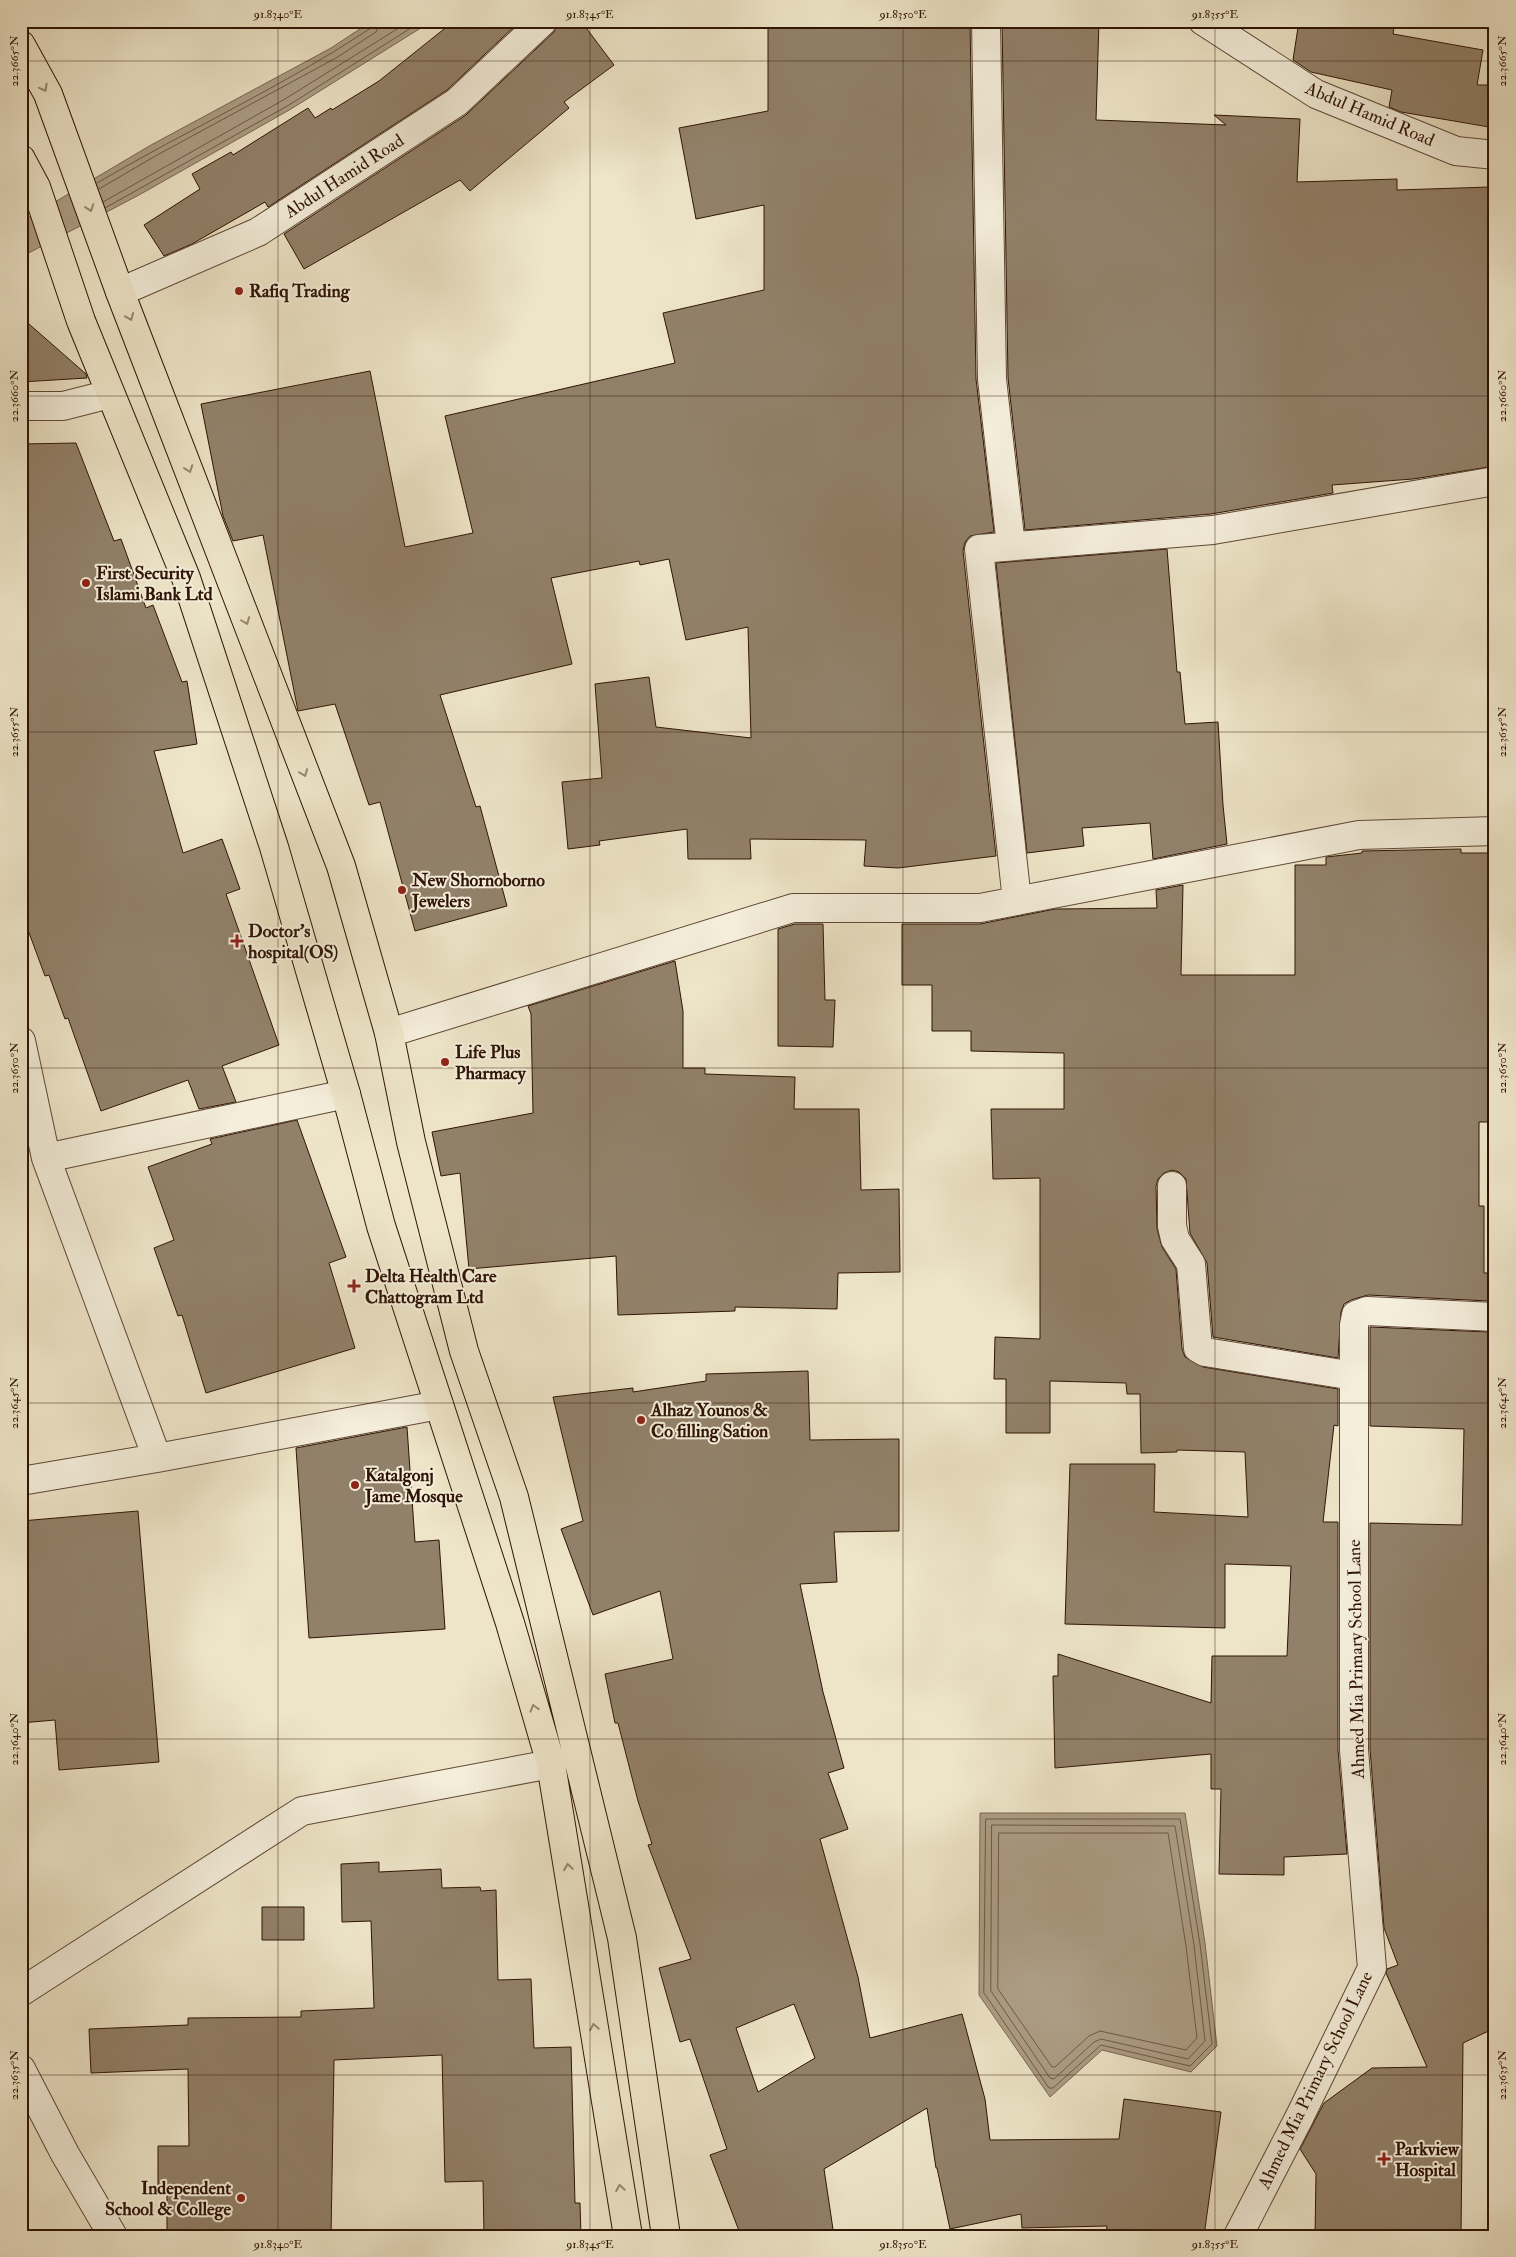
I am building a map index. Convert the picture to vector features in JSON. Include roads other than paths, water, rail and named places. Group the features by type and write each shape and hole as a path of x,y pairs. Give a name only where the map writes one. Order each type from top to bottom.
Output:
{"main road":[{"path":"21,45 48,94 120,292 340,866 389,1033 411,1142 464,1351 514,1497 622,1938 666,2236"},
{"path":"21,159 36,188 81,321 189,587 274,847 346,1094 381,1226 510,1624 551,1764 628,2236"}],"street":[{"name":"Abdul Hamid Road","path":"120,292 258,232 457,102 543,21"},
{"path":"986,21 992,380 1011,546"},
{"name":"Abdul Hamid Road","path":"1203,21 1316,94 1456,150 1495,155"},
{"path":"21,406 63,406 110,394"},
{"path":"1017,901 979,549 1214,530 1495,481"},
{"path":"389,1033 793,908 980,908 1359,835 1495,831"},
{"path":"21,1041 46,1158 157,1458"},
{"path":"46,1158 346,1094"},
{"path":"1172,1186 1172,1226 1175,1240 1191,1264 1198,1348 1205,1352 1354,1376"},
{"name":"Ahmed Mia Primary School Lane","path":"1238,2236 1300,2116 1372,1968 1354,1750 1354,1325 1356,1315 1367,1311 1495,1317"},
{"path":"21,1481 157,1458 439,1405"},
{"path":"21,1992 302,1811 551,1764"},
{"path":"21,2069 64,2154 113,2236"}],"water":[{"path":"372,21 432,21 291,109 139,195 21,257 21,222 151,145 331,48"},
{"path":"980,1813 1185,1813 1205,1943 1217,2046 1191,2072 1102,2050 1050,2097 979,1995"}],"place":[{"name":"Rafiq Trading","path":"239,291"},
{"name":"First Security Islami Bank Ltd","path":"86,583"},
{"name":"New Shornoborno Jewelers","path":"402,890"},
{"name":"Doctor's hospital(OS)","path":"237,941"},
{"name":"Life Plus Pharmacy","path":"445,1062"},
{"name":"Delta Health Care Chattogram Ltd","path":"354,1286"},
{"name":"Alhaz Younos & Co filling Sation","path":"641,1420"},
{"name":"Katalgonj Jame Mosque","path":"355,1485"},
{"name":"Parkview Hospital","path":"1384,2159"},
{"name":"Independent School & College","path":"241,2198"}]}
